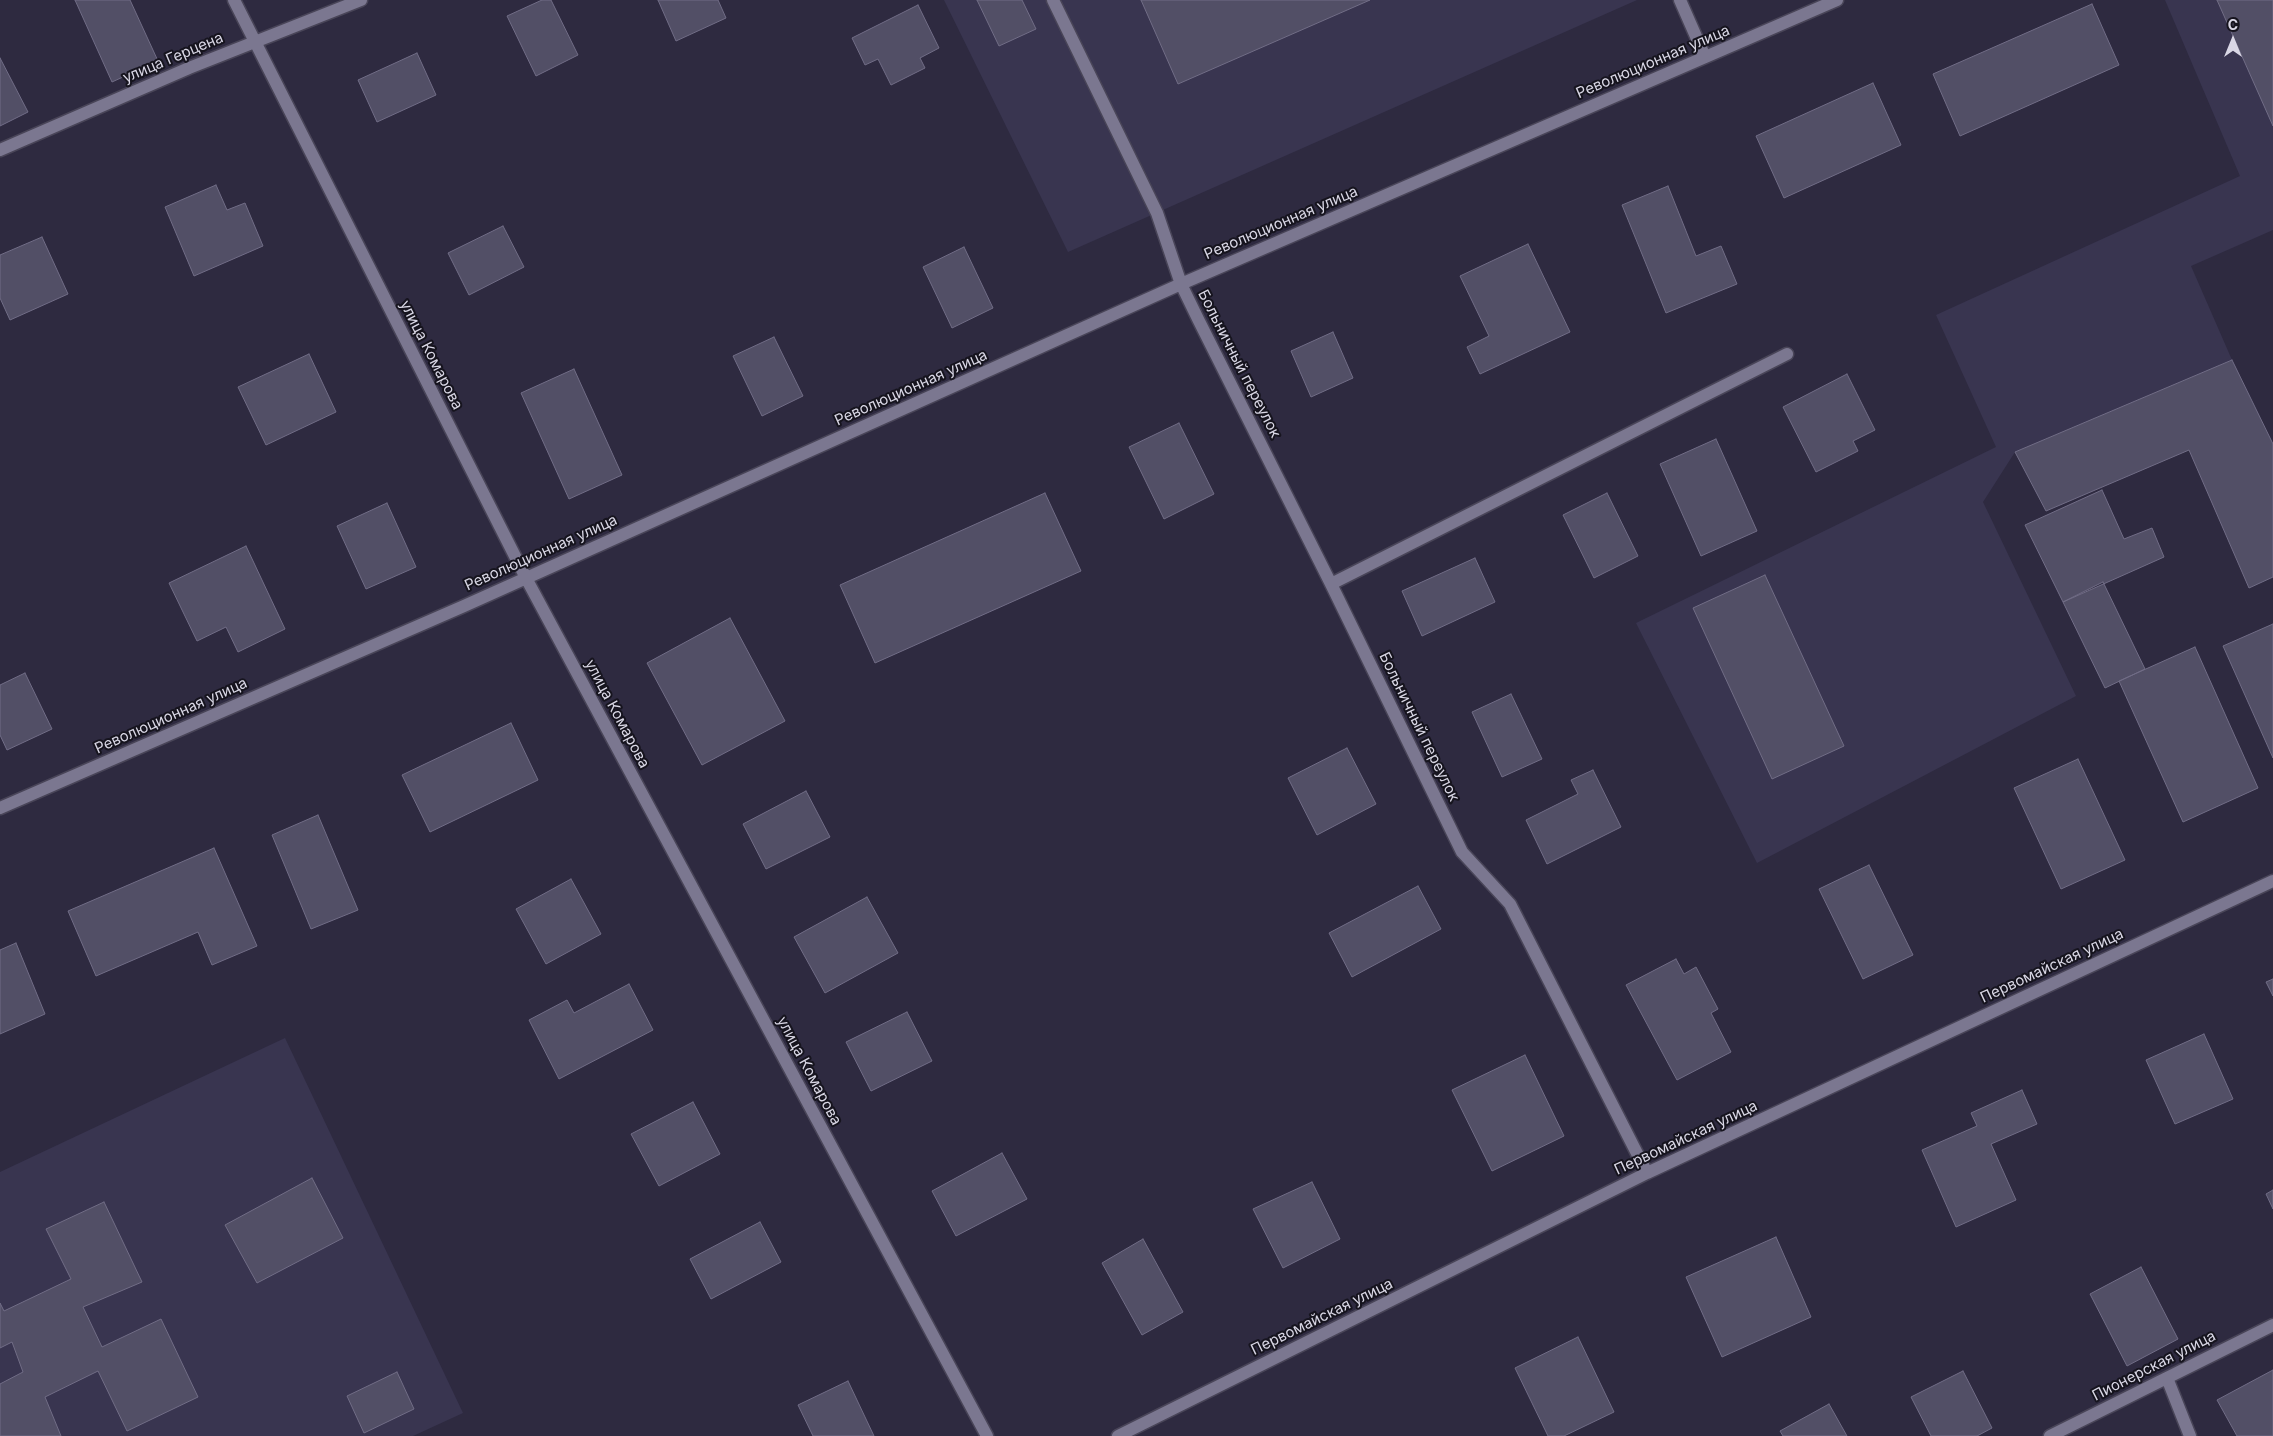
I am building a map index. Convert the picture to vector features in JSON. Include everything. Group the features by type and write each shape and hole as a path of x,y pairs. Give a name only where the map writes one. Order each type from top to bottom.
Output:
{"street":[{"name":"улица Комарова","path":"234,0 526,578 987,1436"},
{"name":"улица Герцена","path":"0,150 255,42 361,0"},
{"name":"Больничный переулок","path":"1053,0 1156,213 1181,284 1462,852 1510,904 1647,1173"},
{"path":"1680,0 1705,57"},
{"name":"Революционная улица","path":"0,808 526,578 1181,284 1837,0"},
{"path":"1331,584 1787,354"},
{"name":"Первомайская улица","path":"1118,1436 1647,1173 2273,881"},
{"name":"Пионерская улица","path":"2050,1436 2273,1325"},
{"path":"2167,1378 2190,1436"}],"shaded area":[{"path":"944,0 1637,0 1068,252"},
{"path":"2165,0 2273,0 2273,230 2191,266 2232,360 2015,452 1983,502 2076,696 1757,863 1636,623 1996,447 1936,315 2240,176"},
{"path":"285,1038 463,1413 413,1436 0,1436 0,1172"}],"building":[{"path":"75,0 130,0 158,61 112,82"},
{"path":"542,0 551,0 578,55 536,76 507,16"},
{"path":"658,0 718,0 726,18 676,41"},
{"path":"977,0 1022,0 1036,29 999,46"},
{"path":"1141,0 1370,0 1178,84"},
{"path":"2217,0 2273,0 2273,126"},
{"path":"2092,4 2119,65 1960,136 1933,74"},
{"path":"918,5 939,48 920,58 925,68 891,85 878,59 865,65 852,38"},
{"path":"417,53 436,95 377,122 358,80"},
{"path":"0,58 28,112 0,126"},
{"path":"1873,83 1901,145 1784,198 1756,136"},
{"path":"216,185 227,210 245,203 263,246 194,276 165,207"},
{"path":"1668,186 1696,256 1721,246 1737,284 1666,313 1622,205"},
{"path":"503,226 524,267 469,295 448,253"},
{"path":"42,237 68,294 10,320 0,298 0,255"},
{"path":"1528,244 1570,332 1480,374 1467,347 1489,336 1460,276"},
{"path":"964,247 993,308 952,328 923,267"},
{"path":"1333,332 1353,378 1311,397 1291,351"},
{"path":"774,337 803,396 762,416 733,356"},
{"path":"309,354 336,412 266,445 238,387"},
{"path":"2232,360 2273,444 2273,577 2249,588 2189,450 2046,511 2015,452"},
{"path":"574,369 622,475 569,499 521,393"},
{"path":"1847,374 1875,430 1853,441 1858,451 1816,472 1783,407"},
{"path":"1179,423 1214,494 1164,519 1129,447"},
{"path":"1716,439 1757,531 1701,556 1660,464"},
{"path":"2102,490 2124,539 2152,528 2164,557 2063,602 2025,525"},
{"path":"1045,493 1081,571 875,663 840,585"},
{"path":"1607,493 1638,556 1594,578 1563,515"},
{"path":"387,503 416,567 366,589 337,526"},
{"path":"246,546 285,629 238,652 226,627 197,641 169,583"},
{"path":"1475,558 1495,602 1422,636 1402,591"},
{"path":"1765,575 1844,746 1772,779 1693,608"},
{"path":"2103,582 2145,669 2105,688 2063,602"},
{"path":"730,618 785,721 702,765 647,663"},
{"path":"2273,624 2273,758 2223,646"},
{"path":"2195,647 2258,788 2183,822 2119,681"},
{"path":"25,673 52,729 7,750 0,735 0,685"},
{"path":"1511,694 1542,759 1502,777 1472,712"},
{"path":"511,723 538,780 430,832 402,775"},
{"path":"1347,748 1376,804 1317,835 1288,778"},
{"path":"2078,759 2125,860 2061,889 2014,788"},
{"path":"1593,770 1621,827 1547,864 1526,820 1578,794 1571,780"},
{"path":"806,791 830,837 766,869 743,824"},
{"path":"318,815 358,910 311,929 272,835"},
{"path":"214,848 257,946 212,965 198,932 96,976 68,911"},
{"path":"1869,865 1913,955 1863,979 1819,889"},
{"path":"571,879 601,934 546,964 516,909"},
{"path":"1418,886 1441,929 1352,977 1329,933"},
{"path":"867,897 898,953 825,993 794,937"},
{"path":"16,943 45,1014 0,1034 0,950"},
{"path":"1676,959 1684,974 1696,967 1718,1009 1711,1013 1731,1052 1677,1080 1626,985"},
{"path":"2273,979 2273,996 2266,982"},
{"path":"629,984 653,1030 559,1079 529,1020 567,1000 574,1013"},
{"path":"907,1012 932,1061 871,1091 846,1042"},
{"path":"2204,1034 2233,1099 2175,1124 2146,1060"},
{"path":"1525,1055 1564,1136 1492,1171 1452,1090"},
{"path":"2022,1090 2037,1124 1991,1144 2016,1200 1956,1227 1922,1150 1977,1126 1971,1113"},
{"path":"693,1102 720,1154 659,1186 631,1134"},
{"path":"1002,1153 1027,1199 956,1236 932,1191"},
{"path":"312,1178 343,1238 257,1283 225,1225"},
{"path":"1312,1182 1340,1239 1283,1268 1253,1209"},
{"path":"2273,1190 2273,1209 2266,1194"},
{"path":"104,1202 142,1282 83,1307 102,1347 161,1319 198,1397 127,1431 98,1371 45,1397 61,1436 0,1436 0,1384 23,1372 12,1342 0,1348 0,1303 4,1311 71,1279 46,1229"},
{"path":"760,1222 781,1262 711,1299 690,1259"},
{"path":"1776,1237 1811,1317 1722,1357 1686,1277"},
{"path":"1143,1239 1183,1312 1142,1335 1102,1263"},
{"path":"2141,1267 2178,1339 2127,1366 2090,1294"},
{"path":"1578,1337 1614,1412 1564,1436 1548,1436 1515,1368"},
{"path":"2273,1370 2273,1436 2237,1436 2217,1400"},
{"path":"1963,1371 1992,1428 1977,1436 1931,1436 1911,1397"},
{"path":"397,1372 414,1409 364,1433 347,1396"},
{"path":"848,1381 874,1436 813,1436 798,1405"},
{"path":"1829,1404 1847,1436 1783,1436 1780,1431"}]}
